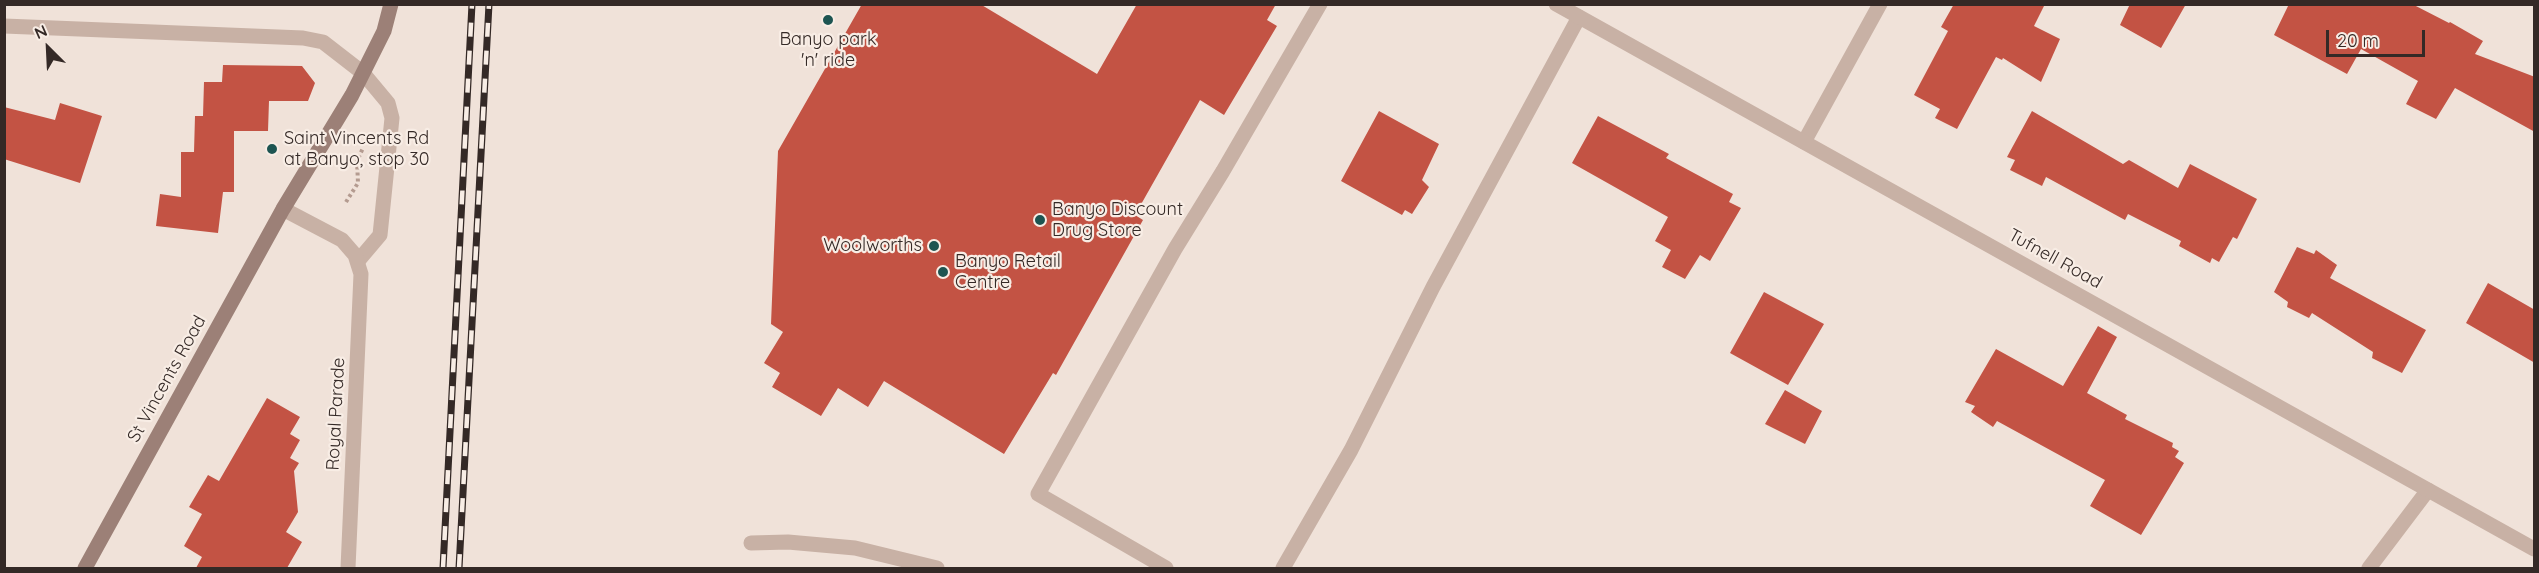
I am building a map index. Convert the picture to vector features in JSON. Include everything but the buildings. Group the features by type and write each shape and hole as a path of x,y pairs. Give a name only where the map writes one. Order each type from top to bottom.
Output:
{"main road":[{"path":"283,209 363,73 384,31 391,4"},
{"name":"St Vincents Road","path":"85,568 283,209"}],"street":[{"path":"1166,568 1038,494 1175,249 1224,171 1320,4"},
{"name":"Tufnell Road","path":"1556,4 2535,549"},
{"path":"1804,142 1880,4"},
{"path":"1283,568 1351,450 1433,287 1579,17"},
{"path":"4,26 314,39 336,50 363,73 388,103 392,118 380,235 358,261 342,240 283,209"},
{"name":"Royal Parade","path":"348,568 362,284 358,261"},
{"path":"2369,568 2428,490"},
{"path":"751,543 788,542 845,547 937,568"}],"path":[{"path":"346,201 358,183 357,161 366,144"}],"railway":[{"path":"443,568 472,4"},
{"path":"459,568 489,4"}],"place":[{"name":"Banyo park 'n' ride","path":"828,20"},
{"name":"Saint Vincents Rd at Banyo, stop 30","path":"272,149"},
{"name":"Banyo Discount Drug Store","path":"1040,220"},
{"name":"Woolworths","path":"934,246"},
{"name":"Banyo Retail Centre","path":"943,272"}]}
